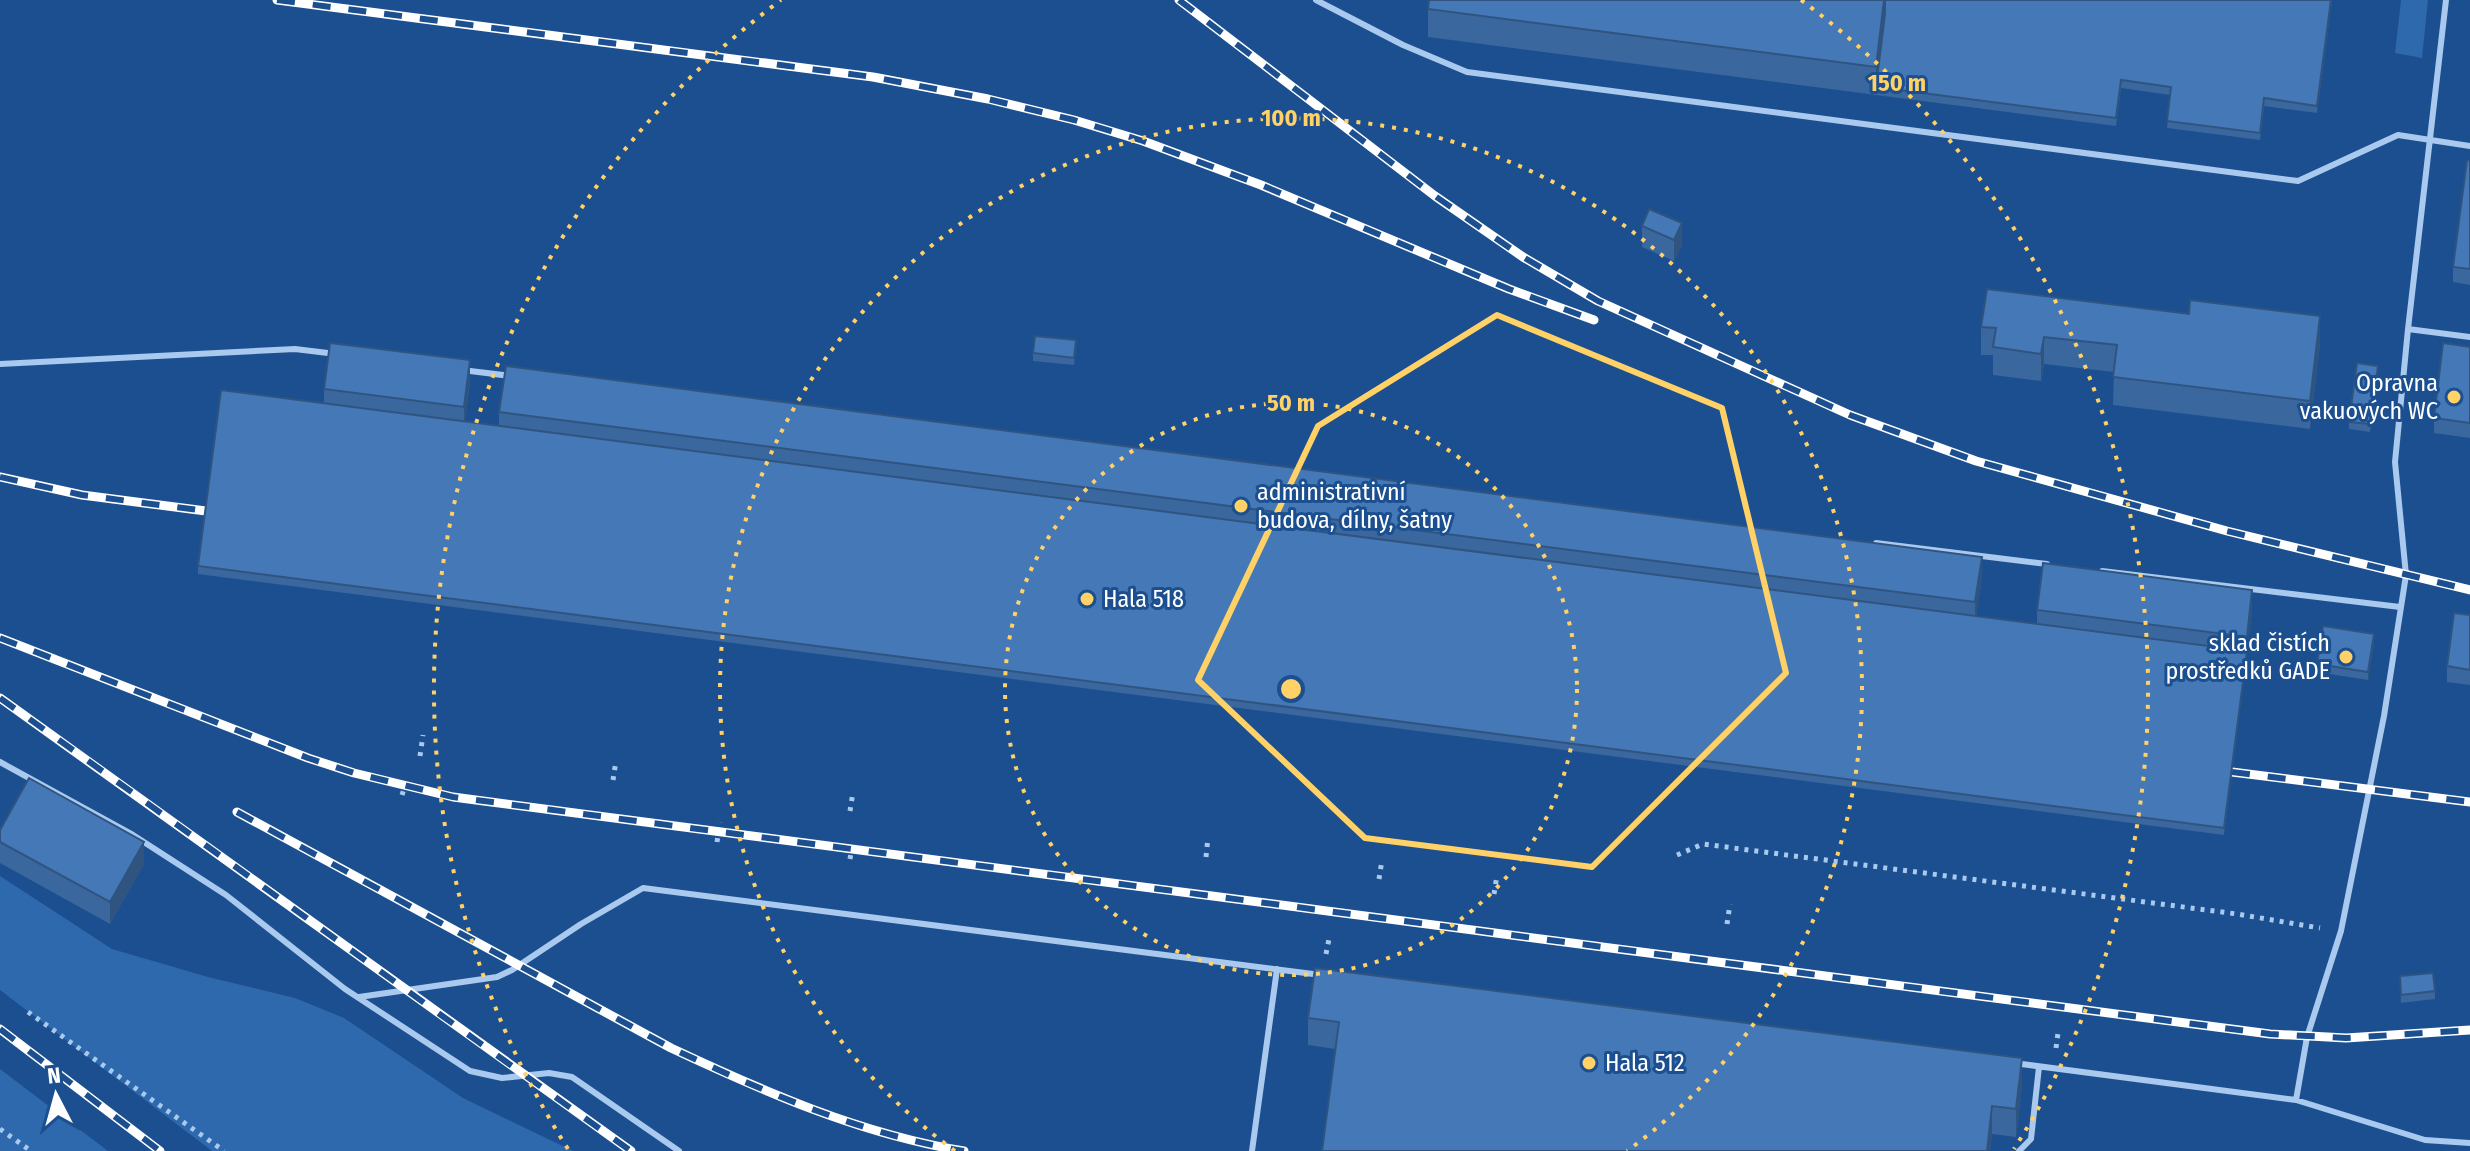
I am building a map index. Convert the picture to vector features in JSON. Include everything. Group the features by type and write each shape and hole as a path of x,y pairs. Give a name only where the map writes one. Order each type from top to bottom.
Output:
{"lane":[{"path":"1316,0 1403,45 1467,72 2298,181 2398,135 2470,146"},
{"path":"2296,1100 2307,1037 2341,931 2384,716 2400,607 2406,562 2395,462 2446,0"},
{"path":"2408,329 2470,337"},
{"path":"0,364 295,349 343,355"},
{"path":"453,369 517,377"},
{"path":"1862,541 2052,565"},
{"path":"2100,570 2400,607"},
{"path":"0,762 133,835 199,878 359,997 479,1074 502,1078 549,1073 572,1077 679,1151"},
{"path":"359,997 497,977 643,888 1323,975"},
{"path":"1252,1151 1277,969"},
{"path":"2008,1063 2296,1100 2425,1140 2470,1143"},
{"path":"2019,1151 2031,1139 2039,1067"}],"path":[{"path":"420,756 423,735"},
{"path":"613,780 616,761"},
{"path":"402,795 408,776"},
{"path":"850,811 853,792"},
{"path":"717,842 720,822"},
{"path":"1206,857 1208,837"},
{"path":"850,859 853,840"},
{"path":"1677,855 1703,844 2222,912 2341,931"},
{"path":"1379,879 1382,860"},
{"path":"1494,894 1497,875"},
{"path":"1727,924 1730,904"},
{"path":"1326,958 1329,939"},
{"path":"28,1012 224,1151"},
{"path":"0,1129 31,1151"}],"highlighted area":[{"path":"1497,315 1722,408 1786,673 1592,867 1365,838 1198,680 1318,426"}],"shaded area":[{"path":"2401,0 2428,0 2422,58 2395,53"},
{"path":"0,876 112,949 295,998 344,1018 463,1098 573,1151 212,1151 0,990"},
{"path":"0,1069 108,1151 0,1151"}],"building":[{"path":"1429,0 1884,0 1876,67 1428,9"},
{"path":"1885,0 2331,0 2317,106 2264,98 2260,133 2167,121 2171,87 2121,80 2116,118 1876,87"},
{"path":"2467,160 2470,161 2470,269 2453,267"},
{"path":"1649,209 1682,223 1674,240 1642,226"},
{"path":"1987,289 2189,314 2190,300 2320,316 2310,401 2113,377 2117,345 2044,337 2041,354 1993,347 1996,328 1981,327"},
{"path":"1035,336 1076,340 1074,358 1033,353"},
{"path":"330,343 470,360 464,407 324,389"},
{"name":"Opravna vakuových WC","path":"2443,343 2470,347 2470,423 2434,418"},
{"path":"2357,363 2378,366 2370,424 2349,422"},
{"path":"506,366 1982,557 1975,602 499,412"},
{"name":"Hala 518","path":"221,390 2247,651 2224,828 198,566"},
{"path":"2043,563 2252,590 2247,637 2037,610"},
{"path":"2454,613 2470,615 2470,670 2447,666"},
{"name":"sklad čistích prostředků GADE","path":"2323,626 2374,634 2368,672 2317,664"},
{"path":"29,778 144,842 110,902 0,842 0,830"},
{"name":"Hala 512","path":"1315,968 2022,1058 2016,1109 1992,1106 1987,1151 1322,1151 1339,1022 1308,1018"},
{"path":"2433,973 2435,991 2401,995 2400,976"}],"railway":[{"path":"277,0 873,77 988,99 1143,141 1261,185 1509,289 1594,320"},
{"path":"1179,0 1435,196 1523,257 1598,301 1850,415 1976,461 2227,531 2470,590"},
{"path":"0,477 82,495 206,511"},
{"path":"0,638 308,758 354,773 453,797 2270,1034 2346,1038 2470,1030"},
{"path":"0,698 631,1151"},
{"path":"2232,772 2470,802"},
{"path":"237,812 671,1048 850,1123 964,1151"},
{"path":"0,1029 160,1151"}],"place":[{"name":"Opravna vakuových WC","path":"2454,397"},
{"name":"administrativní budova, dílny, šatny","path":"1241,506"},
{"name":"Hala 518","path":"1087,599"},
{"name":"sklad čistích prostředků GADE","path":"2346,657"},
{"name":"Hala 512","path":"1589,1063"}]}
